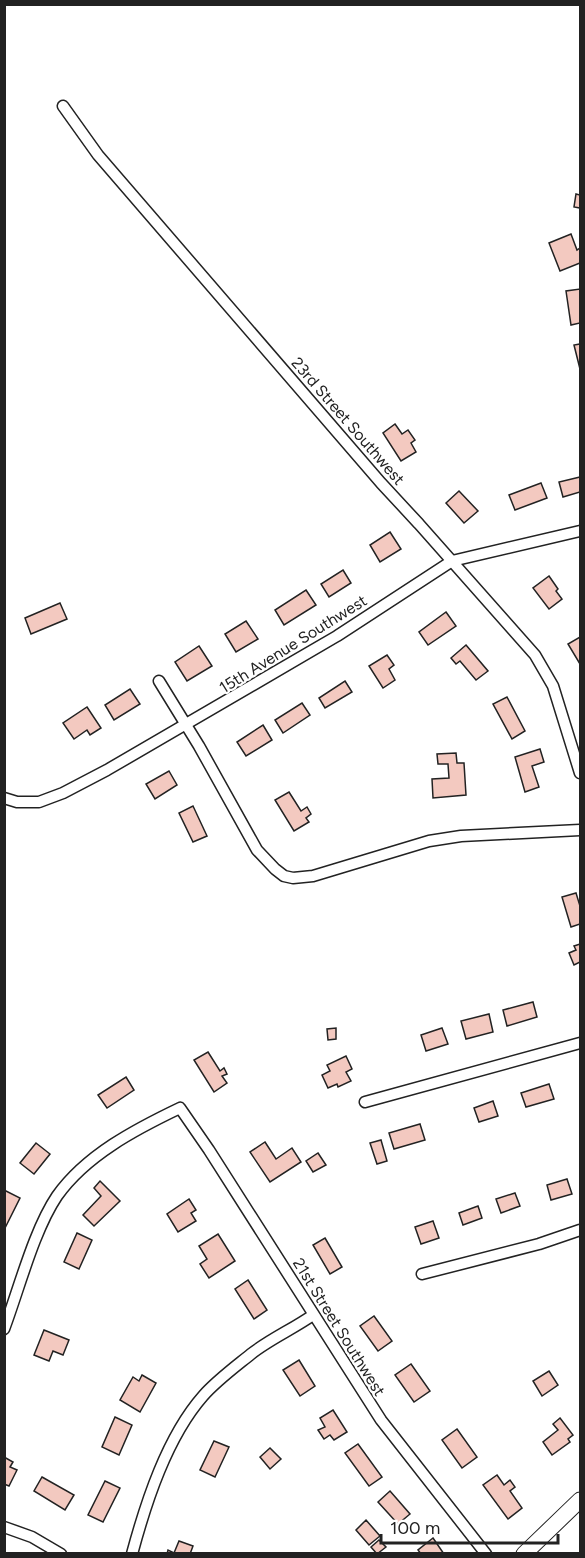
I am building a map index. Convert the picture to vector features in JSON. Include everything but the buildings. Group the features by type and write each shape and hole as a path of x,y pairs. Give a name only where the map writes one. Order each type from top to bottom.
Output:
{"street":[{"name":"23rd Street Southwest","path":"63,106 98,155 381,483 526,644 546,673 560,706 580,772"},
{"name":"15th Avenue Southwest","path":"4,798 28,803 39,802 63,793 187,725 337,636 452,561 580,531"},
{"path":"159,681 187,725 257,849 266,862 284,876 293,878 313,876 440,839 580,830"},
{"path":"365,1102 580,1043"},
{"name":"21st Street Southwest","path":"4,1329 39,1231 48,1211 67,1184 118,1142 180,1108 381,1420 486,1554"},
{"path":"422,1274 539,1244 580,1230"},
{"path":"132,1554 158,1476 174,1440 204,1394 254,1352 313,1315"},
{"path":"524,1554 580,1500"},
{"path":"4,1527 32,1537 60,1554"}]}
